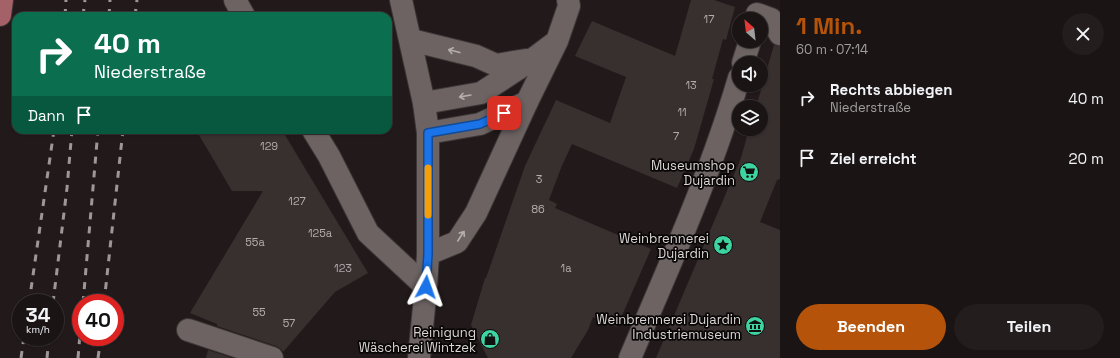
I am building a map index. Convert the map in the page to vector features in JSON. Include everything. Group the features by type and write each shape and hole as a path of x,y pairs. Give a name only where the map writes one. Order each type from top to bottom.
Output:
{"main road":[{"path":"0,15 2,0"}],"street":[{"path":"235,0 242,12"},
{"path":"401,0 424,104 428,133 428,254 419,358"},
{"path":"428,254 458,242 476,213 557,41 568,6 568,0"},
{"path":"758,11 771,19 780,34"},
{"path":"410,40 476,56 496,65 533,59"},
{"path":"424,104 481,93 533,59 557,41"},
{"path":"630,358 705,180 735,92"},
{"path":"428,133 480,124 527,102"},
{"path":"316,134 368,233 426,287"},
{"path":"188,330 272,358"}],"building":[{"path":"691,0 714,0 735,7 734,12 732,12 732,18 726,40 723,39 712,79 714,79 694,149 677,188 572,144 549,200 557,204 555,208 651,249 617,327 593,317 588,330 571,358 488,358 471,325 485,278 525,166 556,100 610,123 626,77 575,56 592,21 675,56"},
{"path":"774,45 780,46 780,179 777,180 760,222 780,230 780,358 656,358 741,158 747,136 768,136 768,100 758,100 760,92 768,92 768,66"},
{"path":"198,134 284,134 368,273 335,292 283,352 276,346 217,326 217,324 190,313 263,191 232,191"},
{"path":"208,350 232,358 206,358"}],"railway":[{"path":"65,12 66,0"},
{"path":"84,12 85,0"},
{"path":"109,12 110,0"},
{"path":"136,12 137,0"},
{"path":"30,294 53,134"},
{"path":"54,294 67,188 72,134"},
{"path":"84,294 98,134"},
{"path":"105,294 123,134"},
{"path":"21,358 23,346"},
{"path":"47,358 48,346"},
{"path":"78,358 79,346"},
{"path":"98,358 100,346"}],"slow traffic":[{"path":"428,168 428,215"}],"place":[{"name":"Museumshop Dujardin","path":"749,172"},
{"name":"Weinbrennerei Dujardin","path":"723,245"},
{"name":"Weinbrennerei Dujardin Industriemuseum","path":"755,326"},
{"name":"Reinigung Wäscherei Wintzek","path":"490,339"}],"route":[{"path":"426,287 428,254 428,133 480,124 504,113"}]}
